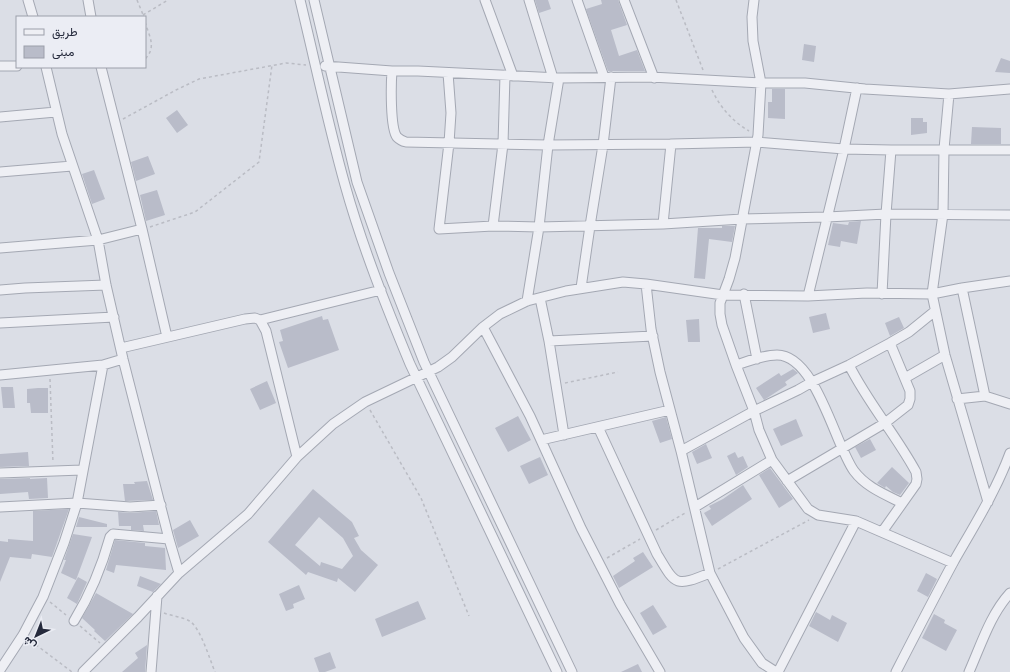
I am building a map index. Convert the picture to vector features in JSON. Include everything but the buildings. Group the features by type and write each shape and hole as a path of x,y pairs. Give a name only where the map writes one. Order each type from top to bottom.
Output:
{"street":[{"path":"28,0 33,16"},
{"path":"88,0 92,16"},
{"path":"300,0 345,186 381,290 417,377 557,672"},
{"path":"314,0 357,182 388,273 429,372 572,672"},
{"path":"484,0 509,76 503,144 493,226"},
{"path":"527,301 539,227 556,78 528,0"},
{"path":"577,0 608,77 603,145 581,288"},
{"path":"624,0 654,78"},
{"path":"754,0 752,17 754,41 761,83 757,142 735,258 720,304 722,325 736,365 754,411 759,430 772,460 808,509 818,515 856,521 953,563"},
{"path":"0,66 16,66"},
{"path":"316,66 556,78 608,77 761,83 805,83 949,94 1010,88"},
{"path":"46,68 62,134 98,240 106,285 123,359 179,573"},
{"path":"101,68 167,337"},
{"path":"392,71 393,114 396,135 398,138 406,142 548,145 757,142 844,149 1010,150"},
{"path":"448,73 451,113 439,229 493,226 539,227 663,224 742,219 886,214 1010,214"},
{"path":"808,296 844,149 857,88"},
{"path":"949,94 944,150 943,214 932,294 945,355 988,502"},
{"path":"0,117 56,112"},
{"path":"663,224 671,144"},
{"path":"882,294 891,150"},
{"path":"0,172 72,166"},
{"path":"0,248 98,240 142,230"},
{"path":"84,672 179,573 248,514 297,457 333,424 365,402 438,367 452,357 483,327 500,314 527,301 581,288 623,282 723,294 808,296 836,294 932,294 1010,281"},
{"path":"646,284 652,336 710,573 744,638 762,663 777,672 856,521"},
{"path":"0,290 106,285"},
{"path":"962,288 985,396"},
{"path":"121,348 245,319 255,318 260,320 381,290"},
{"path":"744,294 757,359"},
{"path":"540,298 549,341 564,435"},
{"path":"681,451 754,411 849,365 890,343 909,332 935,311"},
{"path":"0,324 114,317"},
{"path":"260,320 266,331 297,457"},
{"path":"483,327 530,416 581,528 620,604 660,672"},
{"path":"549,341 652,336"},
{"path":"787,481 886,423 908,405 910,391 890,343"},
{"path":"736,365 777,355 784,356 800,366 812,382 819,395 853,469 868,485 902,503"},
{"path":"905,378 945,355"},
{"path":"0,375 103,364 123,359"},
{"path":"0,668 23,635 43,597 64,543 77,503 103,364"},
{"path":"849,365 871,403 886,423 916,472 916,484 882,532"},
{"path":"957,399 985,396 1010,404"},
{"path":"541,440 670,410"},
{"path":"598,427 657,554 669,573 676,581 682,583 710,573"},
{"path":"896,672 953,563 1007,471 1010,453"},
{"path":"695,507 772,460"},
{"path":"0,473 82,470"},
{"path":"0,507 77,503 130,507 161,505"},
{"path":"74,621 82,609 95,580 110,537 113,534 169,539"},
{"path":"969,672 991,621 999,606 1010,593"},
{"path":"151,672 157,596"}],"path":[{"path":"137,0 143,16 168,0"},
{"path":"146,25 152,46 151,52 146,57"},
{"path":"116,124 176,90 200,79 286,63 316,66"},
{"path":"142,230 195,212 259,162 272,65"},
{"path":"50,370 53,471"},
{"path":"556,385 618,372"},
{"path":"365,402 421,498 469,616"},
{"path":"710,573 818,515"},
{"path":"157,611 191,622 197,629 215,672"},
{"path":"23,635 72,672"}]}
